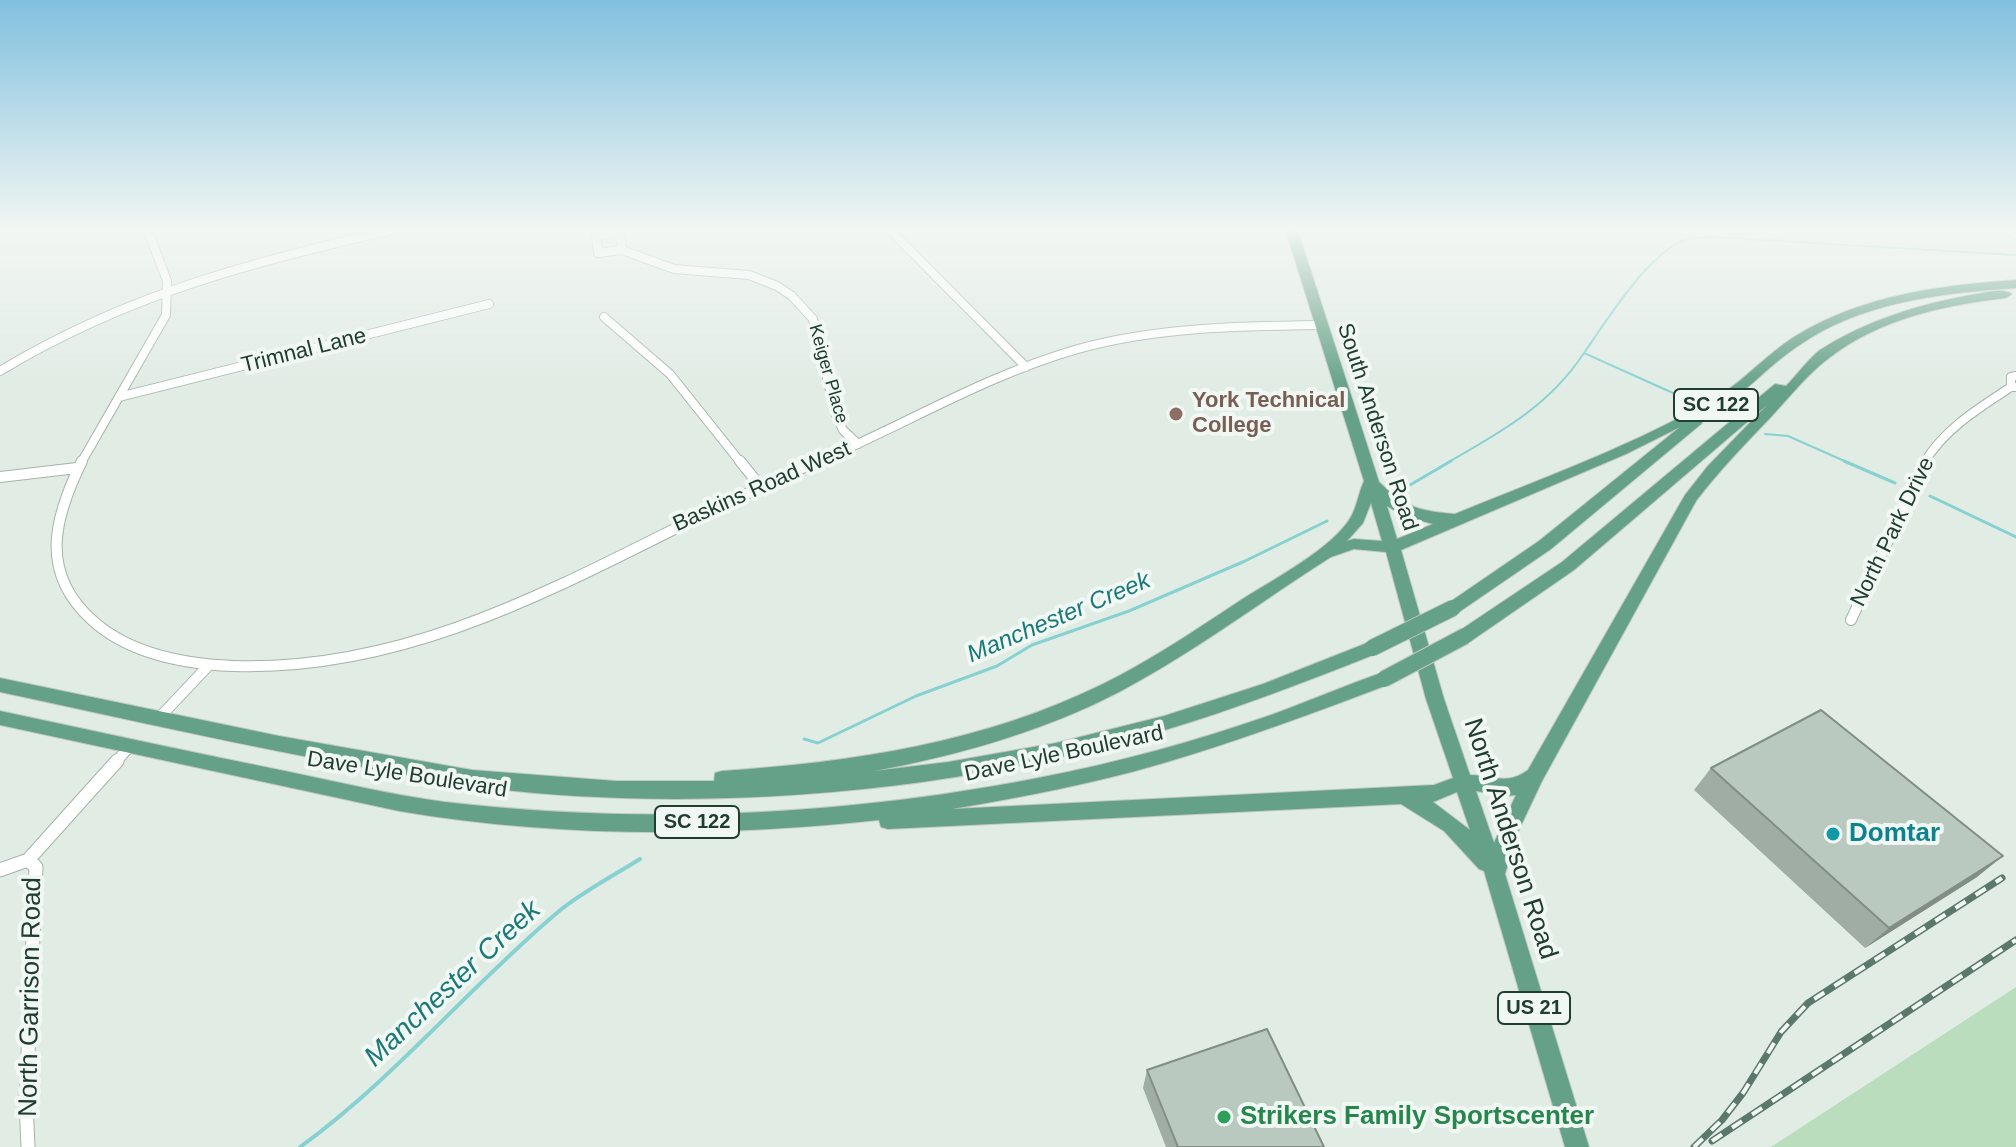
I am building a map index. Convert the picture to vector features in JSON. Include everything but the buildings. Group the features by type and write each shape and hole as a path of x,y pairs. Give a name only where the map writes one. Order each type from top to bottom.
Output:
{"main road":[{"name":"South Anderson Road","path":"1308,282 1392,547 1417,640"},
{"name":"Dave Lyle Boulevard","path":"0,685 321,752 450,775 562,786 679,790 811,785 896,777 1025,758 1208,712 1308,676 1372,648 1453,608 1545,545 1794,343 1850,314 1929,293 2016,284"},
{"name":"Dave Lyle Boulevard","path":"0,718 443,810 609,822 722,821 911,808 1118,770 1263,727 1384,679 1465,636 1568,566 1825,353 1895,317 2016,293"},
{"path":"1495,875 1513,818 1690,499 1712,470 1825,353"},
{"path":"1325,553 1354,544 1392,547 1621,451 1726,398"},
{"path":"562,786 826,772 899,761 998,736 1112,688 1325,553 1352,527 1363,509 1371,482 1392,503 1417,516 1443,520 1468,517"},
{"name":"North Anderson Road","path":"1417,640 1495,875 1577,1147"},
{"path":"722,821 892,821 1435,794 1464,783 1510,789 1535,776"},
{"path":"1397,795 1430,809 1456,828 1495,875"}],"street":[{"path":"167,282 169,287"},
{"path":"0,371 70,330 187,282"},
{"name":"Keiger Place","path":"771,282 778,284 810,313 836,415 843,430 858,444"},
{"path":"941,282 1026,367"},
{"name":"Baskins Road West","path":"169,287 171,299 166,315 77,468 64,500 55,540 59,571 69,596 86,616 110,635 159,655 209,665 276,667 336,661 404,648 501,611 760,486 1026,367 1100,343 1164,330 1321,325"},
{"name":"Trimnal Lane","path":"119,397 489,304"},
{"path":"604,317 670,374 760,486"},
{"name":"North Park Drive","path":"1851,620 1925,460 1954,425 2014,387 2011,377 2016,376"},
{"path":"0,477 77,468"},
{"path":"159,718 209,665"},
{"name":"North Garrison Road","path":"28,1147 26,1101 36,867 28,860 130,746"},
{"path":"0,870 28,860"}],"green space":[{"path":"2016,987 2016,1147 1771,1147"}],"waterway":[{"name":"Manchester Creek","path":"1584,353 1636,282"},
{"name":"Manchester Creek","path":"1447,463 1505,429 1540,403 1584,353"},
{"path":"1584,353 1693,402"},
{"path":"1765,434 1788,436 1849,463"},
{"name":"Manchester Creek","path":"1410,485 1451,461"},
{"path":"1844,461 1895,483"},
{"path":"1930,496 2016,537"},
{"name":"Manchester Creek","path":"804,739 818,743 916,696 997,666 1032,645 1129,611 1245,561 1327,521"},
{"name":"Manchester Creek","path":"300,1147 399,1063 558,912 640,859"}],"railway":[{"path":"1694,1147 1722,1120 1743,1093 1781,1032 1808,1003 2002,878"},
{"path":"1712,1141 2016,940"}],"place":[{"name":"York Technical College","path":"1176,414"},
{"name":"Domtar","path":"1833,834"},
{"name":"Strikers Family Sportscenter","path":"1224,1117"}]}
